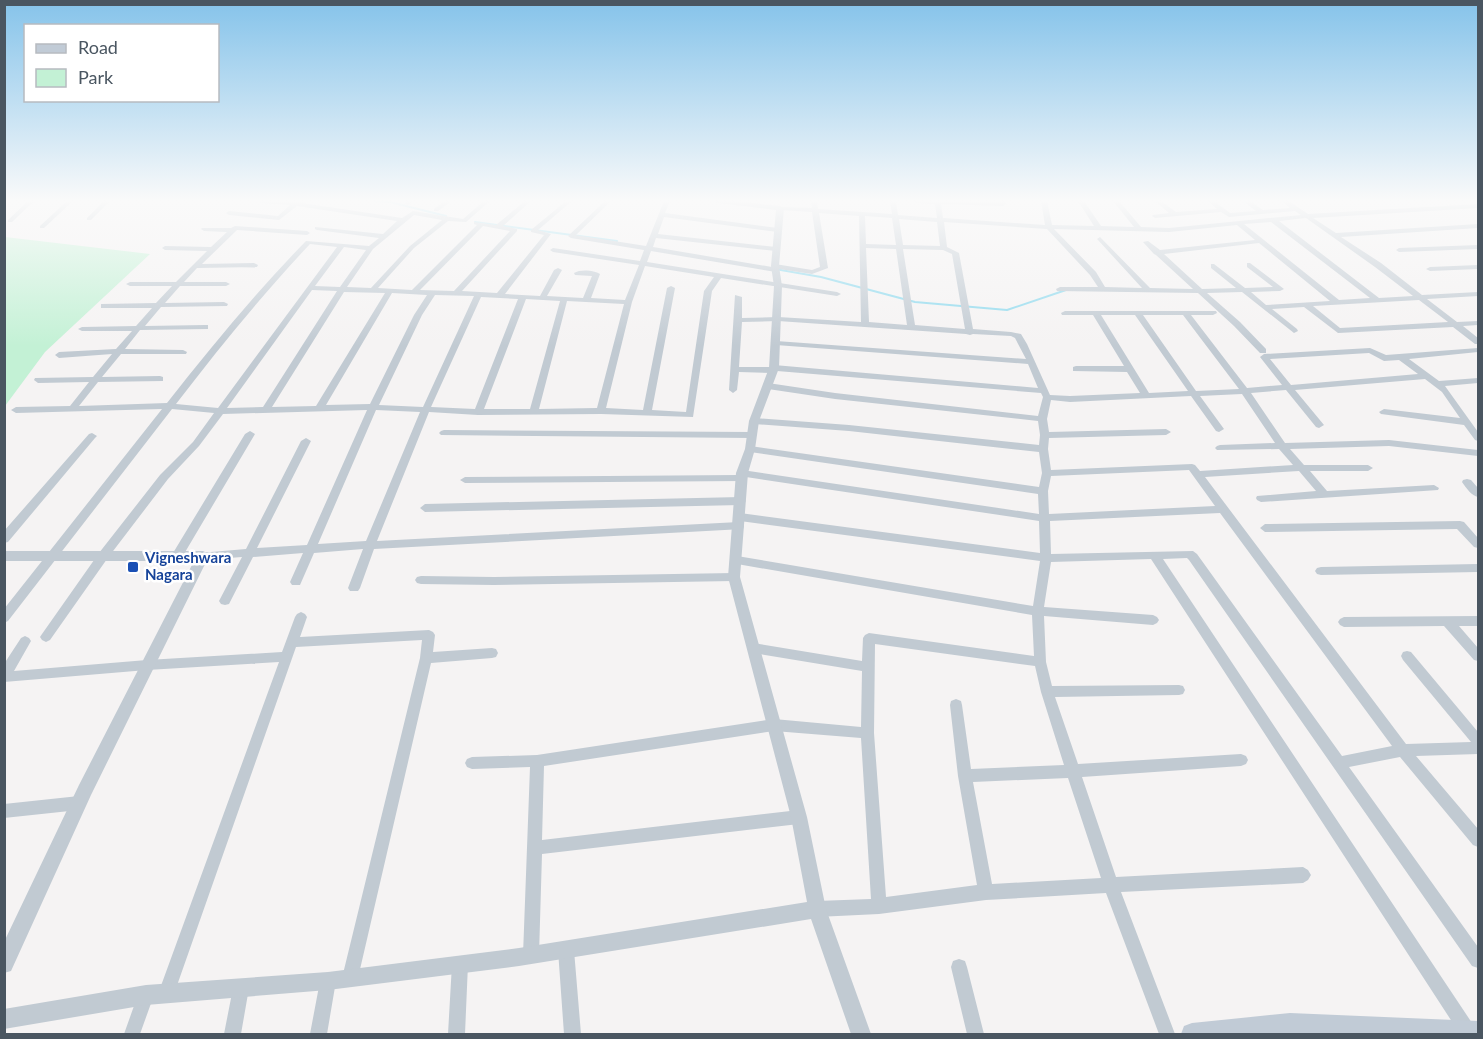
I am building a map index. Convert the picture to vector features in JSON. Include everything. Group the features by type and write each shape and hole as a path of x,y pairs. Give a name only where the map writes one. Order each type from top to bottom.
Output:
{"main road":[{"path":"1192,1035 1290,1024 1473,1032"}],"street":[{"path":"72,409 118,351 214,249"},
{"path":"4,618 221,340 301,249"},
{"path":"46,637 103,556 164,477 196,444 221,411 339,249"},
{"path":"266,410 342,289 370,249"},
{"path":"372,291 410,249"},
{"path":"414,292 457,249"},
{"path":"456,293 496,249"},
{"path":"499,296 536,249"},
{"path":"601,411 628,302 647,249"},
{"path":"663,249 812,272 824,268 822,249"},
{"path":"776,249 778,319 774,369 752,435 742,476 734,578 799,818 817,909 861,1035"},
{"path":"863,249 865,324"},
{"path":"902,249 911,327"},
{"path":"947,249 955,253 970,333"},
{"path":"1070,249 1093,274 1103,290"},
{"path":"1110,249 1148,290"},
{"path":"1153,249 1201,291 1263,351"},
{"path":"1156,253 1187,249"},
{"path":"1272,249 1338,303"},
{"path":"1311,249 1378,301"},
{"path":"1354,249 1479,342"},
{"path":"1399,250 1413,249"},
{"path":"553,250 837,294"},
{"path":"198,266 254,265"},
{"path":"1060,289 1201,291 1280,289 1250,265"},
{"path":"1214,266 1294,331"},
{"path":"1430,269 1479,267"},
{"path":"542,298 558,270"},
{"path":"578,273 596,274 586,300"},
{"path":"16,410 170,408 221,411 373,407 478,412 534,410 690,415 708,291 719,276"},
{"path":"130,284 226,284"},
{"path":"310,288 628,302"},
{"path":"647,413 671,288"},
{"path":"319,409 389,292"},
{"path":"296,582 308,550 373,407 418,315 432,293"},
{"path":"1266,307 1479,294"},
{"path":"354,588 368,545 478,295"},
{"path":"478,412 523,297"},
{"path":"733,390 736,369 738,297"},
{"path":"534,410 564,300"},
{"path":"104,306 224,304"},
{"path":"1306,305 1338,331 1479,323"},
{"path":"1065,314 1187,315 1213,313"},
{"path":"1096,314 1146,395"},
{"path":"1138,314 1219,429"},
{"path":"1187,315 1245,391 1281,445 1324,494"},
{"path":"738,320 778,319 1018,336 1046,394 1042,419 1047,473 1043,491 1046,558 1038,611 1040,662 1047,692 1111,885 1167,1035"},
{"path":"82,330 205,327"},
{"path":"776,343 1029,362"},
{"path":"1319,425 1263,357 1370,350 1384,357 1401,357 1479,350"},
{"path":"59,355 118,351 183,352"},
{"path":"1401,357 1445,390 1479,438"},
{"path":"736,369 774,369 1046,394 1070,399 1245,391 1427,376"},
{"path":"1076,369 1130,369"},
{"path":"38,380 160,379"},
{"path":"1437,384 1479,380"},
{"path":"768,386 835,396 1042,419"},
{"path":"1384,412 1467,422"},
{"path":"444,433 752,435 849,428 1043,449"},
{"path":"1045,435 1166,432"},
{"path":"177,556 250,434"},
{"path":"752,435 1043,491"},
{"path":"4,539 92,436"},
{"path":"225,601 306,441"},
{"path":"1220,448 1389,443 1479,453"},
{"path":"1047,473 1192,467 1403,750 1479,840"},
{"path":"1198,474 1299,468 1368,468"},
{"path":"465,480 742,476 1044,518 1222,509"},
{"path":"1467,482 1479,494"},
{"path":"1261,498 1434,488"},
{"path":"424,508 741,501"},
{"path":"4,556 202,556 740,522 1046,558 1189,554 1196,559 1260,653 1479,960"},
{"path":"1265,528 1460,525 1479,544"},
{"path":"4,964 79,804 202,556"},
{"path":"1155,556 1473,1032"},
{"path":"737,560 1038,611 1153,620"},
{"path":"1321,571 1479,568"},
{"path":"421,580 734,578"},
{"path":"166,994 301,617"},
{"path":"1447,621 1479,656"},
{"path":"1344,622 1479,621"},
{"path":"292,642 429,634 426,658 350,978"},
{"path":"879,906 867,733 868,638 1040,662"},
{"path":"4,676 26,641"},
{"path":"753,648 868,667"},
{"path":"426,658 492,653"},
{"path":"1407,656 1479,741"},
{"path":"4,676 285,657"},
{"path":"1047,692 1179,690"},
{"path":"956,705 965,776 986,892"},
{"path":"472,763 537,761 774,725 867,733"},
{"path":"1338,763 1403,750 1479,748"},
{"path":"965,776 1241,760"},
{"path":"531,955 537,761"},
{"path":"4,811 79,804"},
{"path":"534,848 799,818"},
{"path":"4,1019 146,995 328,981 531,955 817,909 879,906 986,892 1303,874"},
{"path":"566,950 573,1035"},
{"path":"456,1035 460,964"},
{"path":"959,967 976,1035"},
{"path":"318,1035 328,981"},
{"path":"232,1035 242,988"},
{"path":"132,1035 146,995"}],"green space":[{"path":"5,249 112,249 150,254 45,352 5,406"}],"waterway":[{"path":"775,269 821,277 915,302 1007,310 1066,290"}],"place":[{"name":"Vigneshwara Nagara","path":"133,567"}]}
